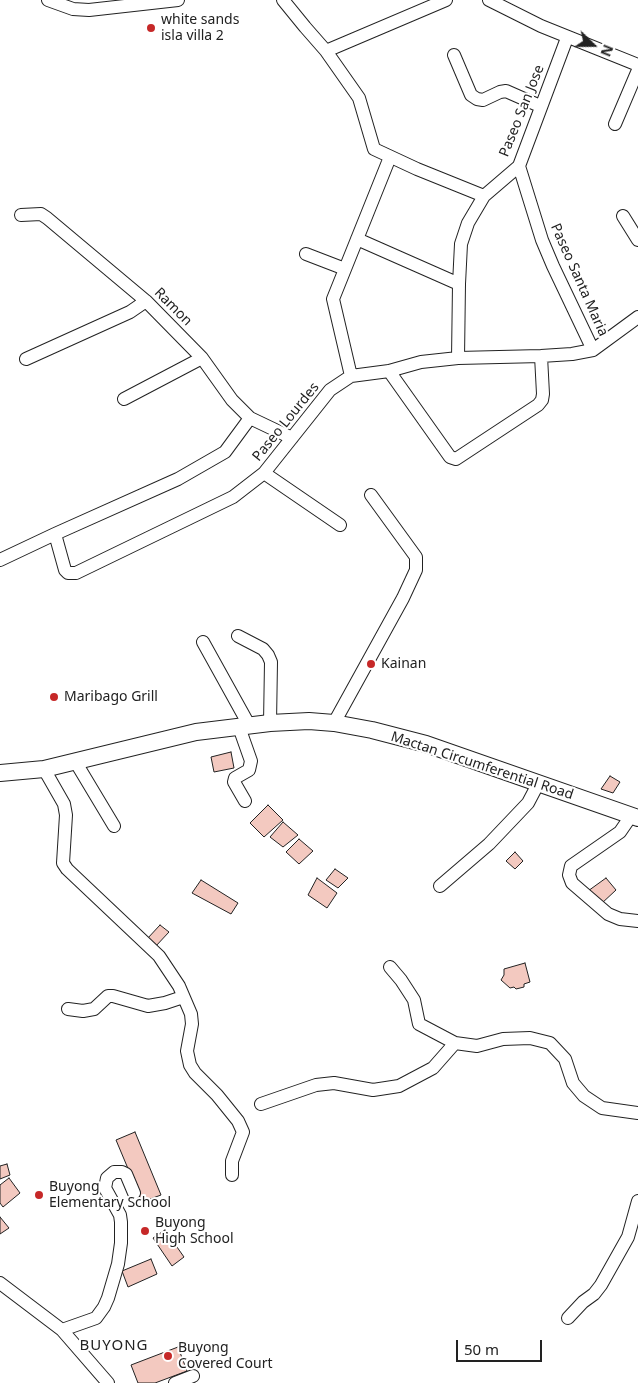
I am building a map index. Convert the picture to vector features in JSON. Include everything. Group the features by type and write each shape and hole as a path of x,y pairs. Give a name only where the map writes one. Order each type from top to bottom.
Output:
{"main road":[{"name":"Mactan Circumferential Road","path":"0,773 44,769 196,732 309,721 334,723 372,730 426,744 634,817"}],"street":[{"path":"48,0 73,9 90,10 178,0"},
{"path":"283,0 326,51 359,98 374,148 390,157 484,196"},
{"path":"326,51 446,0"},
{"path":"490,0 567,38 638,66"},
{"name":"Paseo San Jose","path":"458,358 461,244 468,224 484,196 519,166 567,38"},
{"path":"454,55 471,95 477,99 483,100 506,91 540,106"},
{"path":"615,124 638,70"},
{"path":"351,376 333,299 390,157"},
{"name":"Paseo Santa Maria","path":"519,166 542,240 593,350"},
{"name":"Ramon","path":"21,215 42,214 47,218 146,301 202,358 232,400 250,418 292,438"},
{"path":"623,216 638,240"},
{"path":"357,239 459,284"},
{"path":"306,254 345,269"},
{"path":"26,359 130,312 146,301"},
{"name":"Paseo Lourdes","path":"55,534 64,570 68,573 76,573 233,497 264,474 330,390 351,376 389,371 421,362 458,358 541,356 572,354 593,350 638,317"},
{"path":"389,371 450,457 456,459 538,406 542,400 541,356"},
{"path":"124,398 202,358"},
{"path":"0,560 178,479 225,452 250,418"},
{"path":"264,474 340,525"},
{"path":"334,723 404,598 416,570 416,557 371,495"},
{"path":"238,636 262,649 268,655 271,662 270,724"},
{"path":"203,642 244,726 250,761 249,770 235,778 234,782 245,801"},
{"path":"74,761 114,826"},
{"path":"44,769 64,804 66,815 63,863 67,869 159,956 179,986 191,1014 192,1024 187,1050 190,1065 238,1121 243,1132 232,1161 232,1175"},
{"path":"440,886 489,844 528,803 538,784"},
{"path":"634,817 620,832 571,866 569,875 572,883 608,914 620,919 638,921"},
{"path":"390,967 414,1000 419,1024 455,1043 477,1046 503,1039 530,1038 550,1043 565,1059 573,1083 584,1096 602,1108 638,1113"},
{"path":"68,1009 83,1011 94,1009 108,996 148,1006 183,997"},
{"path":"261,1104 316,1085 334,1084 373,1090 399,1086 434,1068 455,1043"},
{"path":"62,1330 96,1318 108,1298 118,1264 121,1236 120,1215 105,1188 107,1178 114,1172 126,1174 134,1193"},
{"path":"568,1318 601,1286 628,1237 638,1201"},
{"path":"3,1290 62,1330 108,1383"},
{"path":"174,1383 193,1376"}],"building":[{"path":"231,752 234,768 214,772 211,757"},
{"path":"610,776 620,782 613,793 601,789"},
{"path":"268,805 283,820 264,837 250,823"},
{"path":"283,822 298,835 283,847 270,837"},
{"path":"299,839 313,851 299,864 286,852"},
{"path":"515,852 523,861 515,869 506,861"},
{"path":"335,869 348,878 338,888 326,880"},
{"path":"317,878 337,893 327,908 308,895"},
{"path":"606,878 616,890 601,904 588,891"},
{"path":"201,880 238,903 231,914 192,893"},
{"path":"160,925 169,932 155,947 147,939"},
{"path":"525,963 530,982 524,984 524,987 510,988 501,980 504,975 504,969"},
{"path":"135,1132 161,1195 142,1202 116,1140"},
{"path":"7,1164 10,1175 0,1179 0,1166"},
{"path":"9,1178 20,1193 3,1207 0,1203 0,1185"},
{"path":"0,1217 9,1228 0,1234"},
{"path":"165,1230 184,1257 172,1266 153,1238"},
{"path":"151,1259 157,1274 128,1287 122,1271"},
{"name":"Buyong Covered Court","path":"178,1347 187,1371 155,1383 138,1383 131,1365"}],"place":[{"name":"white sands isla villa 2","path":"151,28"},
{"name":"Kainan","path":"371,664"},
{"name":"Maribago Grill","path":"54,697"},
{"name":"Buyong Elementary School","path":"39,1195"},
{"name":"Buyong High School","path":"145,1231"},
{"name":"Buyong Covered Court","path":"168,1356"}],"district":[{"name":"BUYONG","path":"114,1346"}]}
